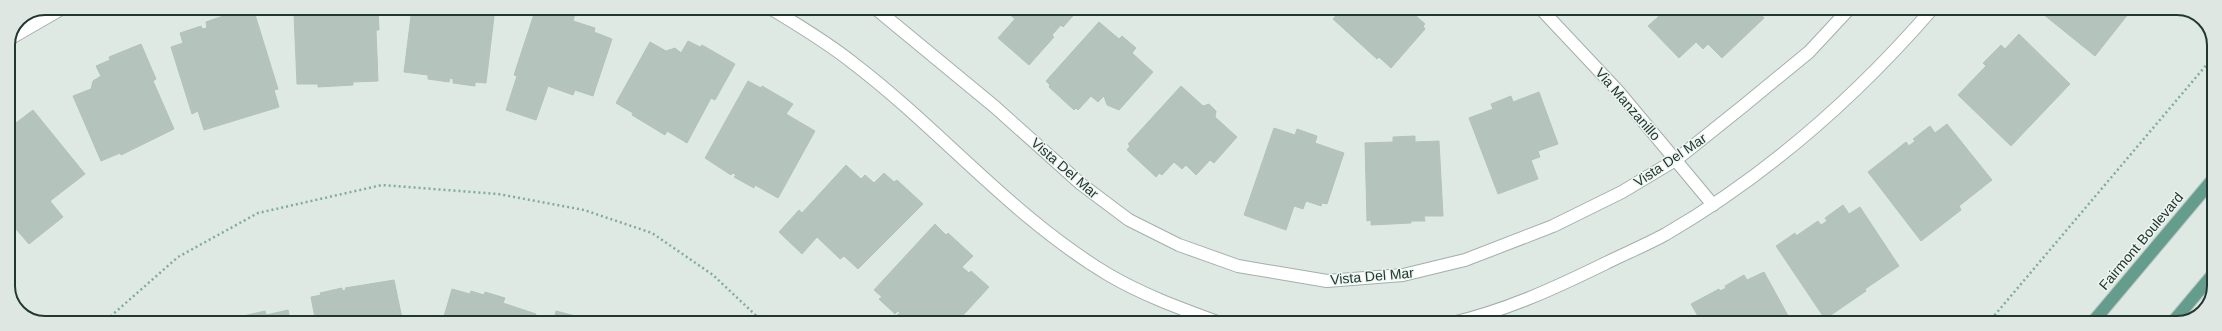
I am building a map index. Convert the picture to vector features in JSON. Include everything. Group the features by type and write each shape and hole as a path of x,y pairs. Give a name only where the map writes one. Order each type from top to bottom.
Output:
{"main road":[{"name":"Fairmont Boulevard","path":"2098,316 2207,186"},
{"path":"2178,316 2207,282"}],"street":[{"path":"17,34 48,15"},
{"path":"782,15 804,28 854,63 1032,220 1075,252 1109,275 1167,303 1201,316"},
{"name":"Vista Del Mar","path":"883,15 995,107 1081,184 1129,220 1179,245 1238,266 1327,281 1403,275 1466,260 1553,226 1622,192 1676,159 1809,52 1843,15"},
{"name":"Via Manzanillo","path":"1547,15 1618,91 1713,204"},
{"path":"1480,316 1560,286 1665,234 1713,204 1788,149 1858,88 1926,15"}],"path":[{"path":"1994,316 2207,64"},
{"path":"111,316 178,257 258,213 382,185 498,194 584,210 652,233 714,275 757,316"}],"building":[{"path":"226,15 255,15 278,89 274,90 279,107 204,130 198,111 192,114 171,47 183,43 180,33 201,26 202,29 207,28 206,22"},
{"path":"294,15 378,15 379,30 376,30 378,81 353,82 353,85 318,87 318,84 297,84"},
{"path":"411,15 494,15 486,83 475,82 475,86 453,83 453,79 450,78 449,82 428,79 428,75 404,72"},
{"path":"534,15 574,15 573,21 595,28 594,32 612,39 593,96 575,90 573,95 548,86 536,120 506,110 517,76 514,75"},
{"path":"1010,15 1074,15 1063,27 1061,25 1052,35 1054,37 1029,65 998,38 1015,19"},
{"path":"1337,15 1415,15 1425,24 1423,26 1425,29 1391,68 1379,57 1377,59 1333,19"},
{"path":"1660,15 1761,15 1764,18 1722,58 1708,44 1703,49 1696,42 1679,58 1648,26"},
{"path":"2044,15 2127,15 2095,56"},
{"path":"1099,22 1119,39 1122,36 1136,48 1132,53 1153,72 1119,110 1107,105 1104,96 1098,102 1091,96 1078,110 1076,108 1074,110 1049,87 1050,85 1046,81"},
{"path":"2019,34 2070,84 2011,146 1958,95 1986,66 1983,63 2001,45 2005,49"},
{"path":"688,41 700,47 702,45 735,64 715,100 711,98 687,143 667,131 665,135 632,115 633,113 616,103 650,42 666,51 675,48 681,53"},
{"path":"141,44 156,79 153,81 174,129 121,155 120,153 101,161 73,96 91,89 93,81 101,76 96,66 110,60 109,57"},
{"path":"748,81 761,88 762,86 793,104 786,114 815,131 778,198 755,185 754,188 734,177 736,175 733,173 731,175 705,158"},
{"path":"1181,86 1203,106 1209,104 1216,111 1215,117 1237,137 1214,163 1210,160 1196,175 1186,165 1182,169 1174,162 1162,175 1159,173 1156,177 1127,150 1130,146 1128,144"},
{"path":"1539,92 1558,144 1538,151 1540,157 1531,160 1538,179 1498,194 1469,118 1493,109 1491,104 1511,96 1513,102"},
{"path":"33,110 85,174 50,201 63,217 29,244 15,228 15,124"},
{"path":"1947,124 1992,180 1959,206 1961,210 1921,241 1868,172 1906,142 1909,146 1915,141 1913,139 1930,126 1935,133"},
{"path":"1274,128 1295,135 1297,129 1317,136 1315,143 1344,153 1327,204 1322,203 1321,206 1306,201 1303,209 1294,206 1286,230 1244,215"},
{"path":"1415,136 1415,142 1439,141 1443,216 1424,216 1425,221 1411,221 1411,223 1371,225 1371,220 1367,221 1365,143 1393,142 1393,137"},
{"path":"846,165 861,179 865,175 874,183 884,173 894,182 897,180 923,204 858,269 844,256 840,259 817,237 802,254 779,232 799,210 802,213"},
{"path":"1843,205 1849,214 1860,207 1899,266 1829,316 1823,316 1776,246 1795,233 1796,236 1818,221 1821,225 1827,221 1825,218"},
{"path":"935,224 946,235 948,233 973,256 962,267 969,273 971,271 989,287 962,316 898,316 897,315 900,313 898,311 895,314 879,299 882,297 874,290"},
{"path":"1764,272 1788,316 1698,316 1691,304 1719,289 1720,291 1726,288 1725,286 1744,275 1747,280"},
{"path":"394,280 402,316 315,316 311,297 321,295 320,293 342,288 342,291 346,290 345,288"},
{"path":"452,289 470,294 471,291 484,295 485,292 505,298 503,303 536,314 535,316 444,316"},
{"path":"288,310 289,316 243,316 265,311 266,315"},
{"path":"556,311 575,316 555,316"}]}
